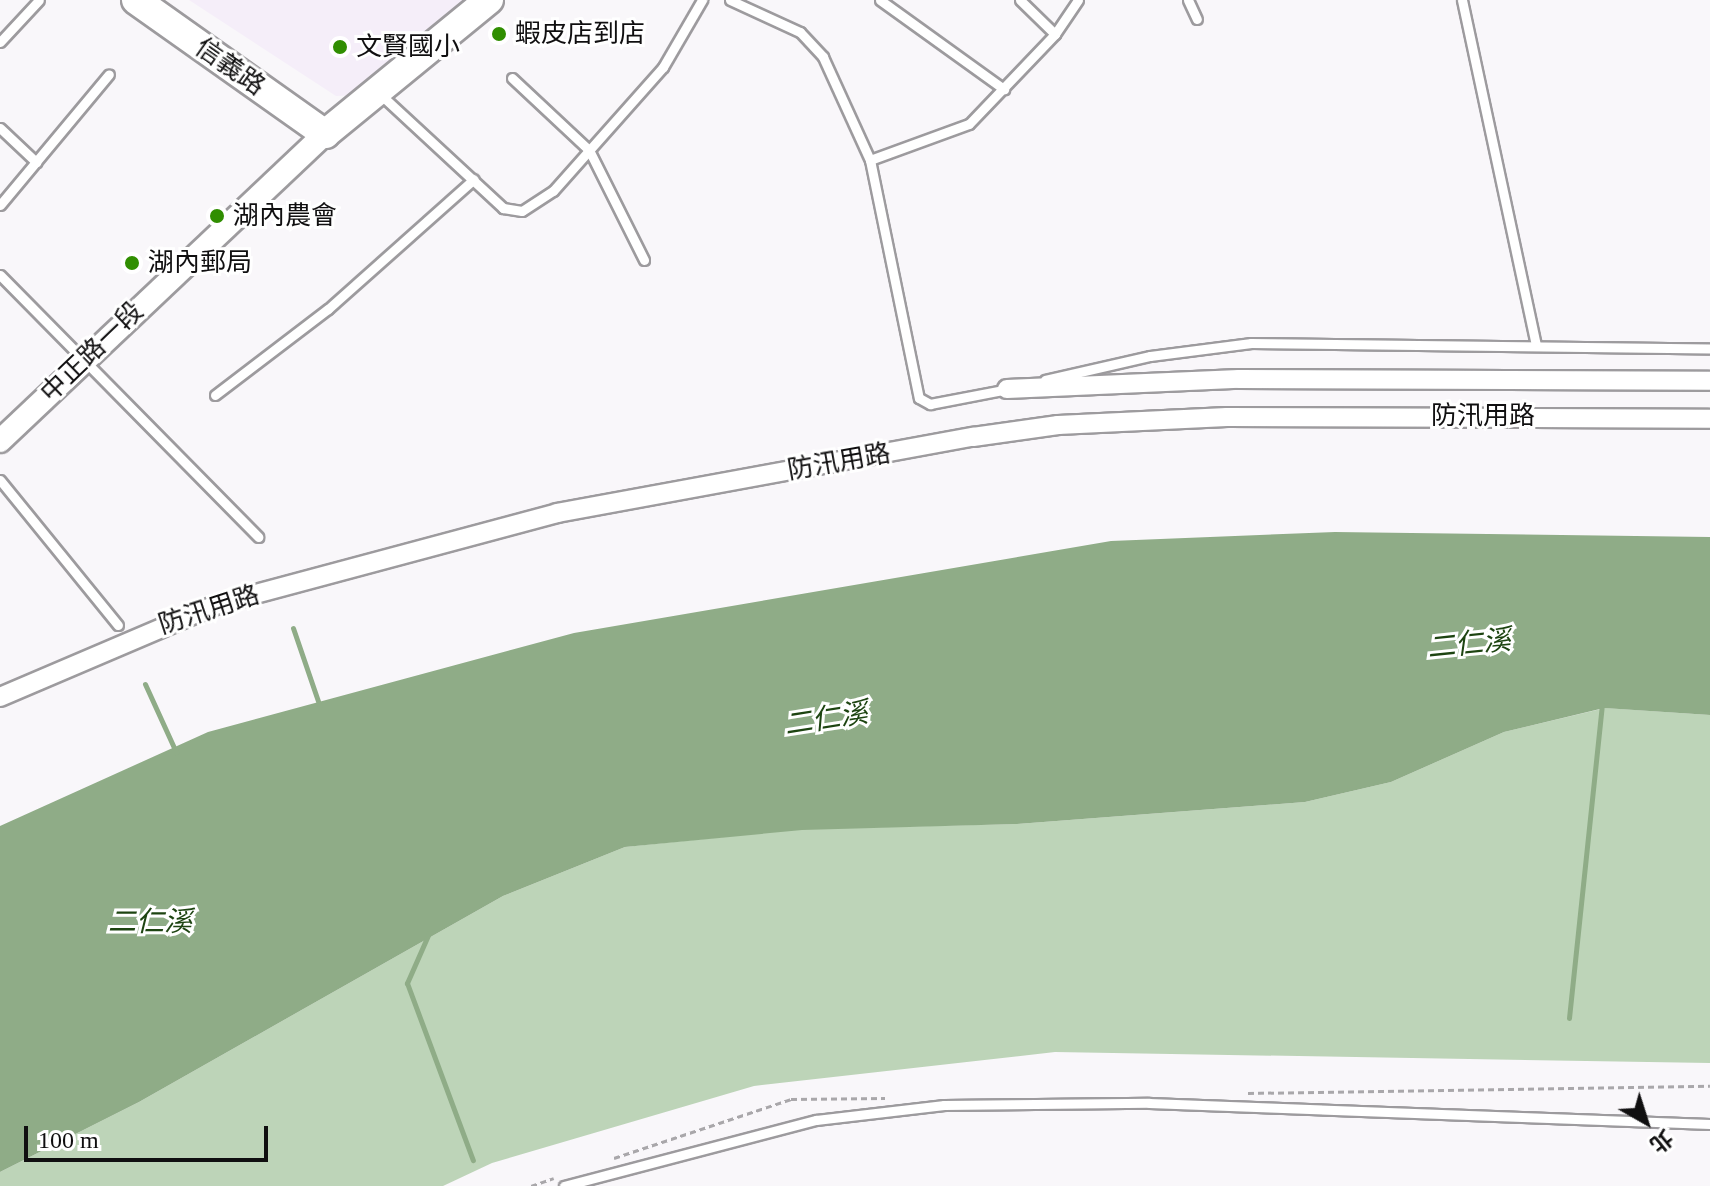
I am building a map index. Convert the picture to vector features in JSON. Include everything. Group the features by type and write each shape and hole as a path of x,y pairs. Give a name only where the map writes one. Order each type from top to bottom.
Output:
{"main road":[{"name":"信義路","path":"136,0 325,134"},
{"path":"325,134 489,0"}],"street":[{"name":"中正路一段","path":"0,441 325,134"},
{"path":"1007,389 1239,379 1710,381"},
{"name":"防汛用路","path":"0,697 218,604 495,530 973,437 1058,425 1227,417 1710,419"}],"lane":[{"path":"0,42 39,0"},
{"path":"377,92 503,208 522,211 553,191 663,67 702,0"},
{"path":"730,0 816,44 870,160 919,398 930,404 1150,356 1251,343 1536,344 1710,349"},
{"path":"880,0 1004,89"},
{"path":"1020,0 1055,34"},
{"path":"870,160 969,124 1055,34 1078,0"},
{"path":"1188,0 1197,19"},
{"path":"1462,0 1536,344"},
{"path":"0,205 109,74"},
{"path":"512,78 589,150 644,260"},
{"path":"0,128 36,162"},
{"path":"215,395 328,309 474,179"},
{"path":"0,275 258,537"},
{"path":"0,480 118,625"},
{"path":"564,1186 816,1120 944,1105 1149,1103 1710,1124"}],"shaded area":[{"name":"文賢國小","path":"189,0 477,0 362,95 336,96"},
{"path":"1605,708 1710,715 1710,1063 1055,1052 754,1086 492,1163 443,1186 0,1186 0,1172 139,1102 503,896 625,847 802,829 1017,824 1305,802 1391,782 1504,732"}],"water":[{"name":"二仁溪","path":"1335,532 1710,537 1710,715 1604,708 1504,732 1391,782 1305,802 1017,824 802,830 625,847 503,896 139,1102 0,1172 0,826 208,732 574,633 1111,541"}],"waterway":[{"path":"293,628 320,707"},
{"path":"145,684 176,752"},
{"path":"1569,1018 1602,705"},
{"path":"429,933 407,983 473,1160"}],"place":[{"name":"蝦皮店到店","path":"499,34"},
{"name":"文賢國小","path":"340,47"},
{"name":"湖內農會","path":"217,216"},
{"name":"湖內郵局","path":"132,263"}]}
